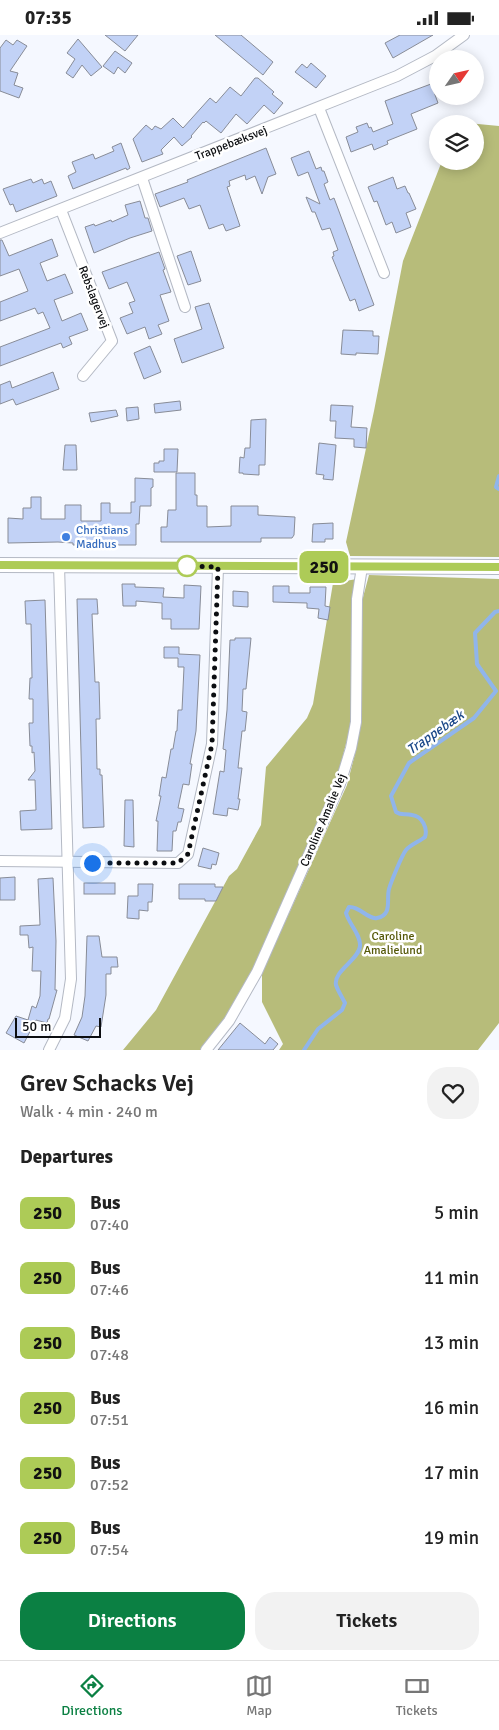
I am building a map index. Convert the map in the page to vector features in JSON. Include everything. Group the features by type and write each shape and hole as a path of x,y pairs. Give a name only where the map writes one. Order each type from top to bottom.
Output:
{"street":[{"name":"Trappebæksvej","path":"0,233 397,76 435,56 464,35"},
{"path":"319,108 384,273"},
{"path":"142,178 185,307"},
{"name":"Rebslagervej","path":"61,210 112,341 83,376"},
{"path":"0,565 499,567"},
{"path":"49,1050 65,1018 71,979 60,565"},
{"path":"0,861 178,863 188,854 212,744 218,567"},
{"name":"Caroline Amalie Vej","path":"206,1050 229,1021 258,972 340,784 356,722 357,599 362,567"}],"green space":[{"path":"484,125 499,126 499,557 350,556 346,542 403,261 438,170 484,170"},
{"name":"Caroline Amalielund","path":"369,575 499,579 499,1023 478,1050 279,1050 283,1044 262,1002 262,973 347,785 357,746 362,601"},
{"path":"357,579 352,721 336,782 254,970 224,1019 200,1050 123,1050 156,1010 229,876 237,869 261,825 266,767 307,718 313,704 333,583"}],"building":[{"path":"105,35 138,35 125,51"},
{"path":"215,35 241,35 273,62 263,75"},
{"path":"400,35 433,35 393,58 385,43"},
{"path":"78,39 102,67 91,76 82,65 73,78 66,73 75,59 67,53"},
{"path":"6,40 13,45 17,40 27,46 10,71 18,73 14,85 23,88 19,98 0,91 0,48"},
{"path":"115,51 132,63 125,73 118,67 114,74 103,66"},
{"path":"311,63 326,76 316,88 295,72 302,64 307,68"},
{"path":"255,78 258,78 274,92 272,94 283,103 274,114 264,105 247,124 236,114 221,133 206,121 203,122 192,137 182,146 174,137 161,150 163,154 142,162 133,139 146,125 152,130 155,126 161,129 173,118 183,128 210,98 216,103 230,87 241,96"},
{"path":"429,85 429,105 433,105 411,114 417,129 387,141 388,144 374,150 372,144 351,152 346,137 358,132 356,127 367,123 373,132 393,124 385,101"},
{"path":"121,143 130,168 73,189 68,176 76,172 72,162 93,154 95,159 114,151 112,147"},
{"path":"266,148 276,174 268,177 262,194 255,176 246,180 245,175 229,181 230,186 227,187 240,226 226,231 223,224 209,229 200,205 189,209 184,198 160,207 155,194 188,182 187,180"},
{"path":"309,151 316,169 321,167 322,171 324,171 328,182 324,184 330,200 334,198 374,305 359,311 355,299 350,301 332,257 334,256 333,252 338,250 330,228 322,230 315,212 312,212 306,197 320,204 308,172 298,176 291,158"},
{"path":"393,177 397,189 405,186 416,209 406,213 411,227 396,233 392,222 386,225 377,201 374,202 368,187"},
{"path":"31,179 33,183 42,179 44,184 51,181 57,196 16,212 13,204 10,205 3,189"},
{"path":"140,201 145,218 148,218 152,231 94,253 85,227 94,224 95,226 111,220 112,222 128,215 125,205"},
{"path":"52,239 58,256 40,263 47,281 65,274 73,293 54,300 62,321 81,313 88,330 69,337 72,344 63,348 61,343 0,366 0,347 50,328 43,312 38,314 35,308 0,321 0,302 28,291 19,269 0,276 0,240 2,240 9,256"},
{"path":"191,251 201,281 188,285 177,256"},
{"path":"159,252 171,292 160,295 169,321 158,325 162,334 149,339 145,327 127,334 120,318 133,313 129,303 135,301 127,282 109,289 102,272"},
{"path":"209,303 224,348 182,363 174,339 202,329 195,307"},
{"path":"343,330 373,331 373,336 379,336 378,354 341,354"},
{"path":"150,346 161,372 144,379 134,353"},
{"path":"53,372 59,389 16,405 13,399 0,404 0,385 10,381 12,388"},
{"path":"180,401 181,410 155,413 154,404"},
{"path":"331,405 353,406 351,427 367,428 366,448 354,447 354,439 335,438 336,421 330,421"},
{"path":"138,407 139,419 127,421 126,408"},
{"path":"116,410 118,416 91,422 89,413"},
{"path":"266,419 265,465 259,465 259,475 239,473 240,457 244,458 245,448 250,448 251,420"},
{"path":"319,443 336,445 333,480 323,479 324,475 316,474"},
{"path":"65,445 76,445 77,470 63,470"},
{"path":"164,449 178,449 177,472 154,472 154,463 164,461"},
{"path":"176,473 195,473 197,506 207,506 207,527 231,526 231,506 258,506 258,515 295,517 294,535 292,538 261,538 261,542 161,542 161,527 167,527 168,510 176,510"},
{"path":"135,478 153,479 151,506 140,506 139,524 136,524 136,545 73,545 73,543 58,542 8,543 8,518 23,519 23,508 31,508 31,497 41,497 41,519 65,519 65,505 81,505 81,521 101,521 101,503 110,503 110,513 131,513 131,502 135,502"},
{"path":"333,523 333,539 325,539 325,542 312,542 313,524"},
{"path":"122,584 135,584 135,587 164,588 163,597 184,598 184,585 201,586 199,629 171,629 171,619 162,619 162,603 136,601 136,606 123,606"},
{"path":"273,586 289,586 289,593 310,593 310,587 326,587 325,606 330,607 328,620 318,618 319,609 307,608 307,603 273,602"},
{"path":"233,591 248,592 248,607 233,606"},
{"path":"77,599 97,599 98,614 92,614 95,682 99,682 100,719 96,719 97,769 100,769 100,775 102,775 104,827 83,828"},
{"path":"45,600 52,829 21,830 20,811 36,810 35,780 28,780 35,771 34,752 32,753 32,746 30,746 29,723 33,723 33,699 29,699 30,678 32,678 31,624 26,624 25,601"},
{"path":"235,638 251,638 246,689 243,689 242,711 247,712 245,731 242,731 238,768 242,768 238,799 240,799 238,810 228,808 227,816 213,814 220,771 224,772 226,750 223,749 230,640 235,640"},
{"path":"164,647 179,647 179,654 200,655 196,731 190,764 192,764 189,785 183,784 178,808 184,809 181,822 178,822 176,831 173,831 172,851 157,851 158,821 156,821 161,796 159,796 162,777 166,778 171,749 173,749 177,731 178,710 182,710 184,667 178,667 178,658 164,658"},
{"path":"125,800 133,800 134,847 124,846"},
{"path":"203,848 219,853 216,865 212,864 211,869 198,866"},
{"path":"15,877 15,900 0,900 0,878"},
{"path":"53,878 56,941 55,990 57,990 47,1023 36,1020 24,1043 6,1033 16,1016 28,1020 32,1006 36,1008 40,996 41,971 32,971 33,947 29,948 28,935 20,935 20,926 40,925 38,879"},
{"path":"84,883 115,883 115,894 84,894"},
{"path":"138,884 153,884 152,902 148,902 148,911 139,910 139,919 127,918 128,896 138,896"},
{"path":"179,884 215,884 215,887 223,887 216,901 205,901 205,899 179,899"},
{"path":"87,936 99,936 102,957 117,957 118,967 111,967 111,974 106,974 106,995 101,1027 96,1026 88,1041 74,1035 82,1017 85,996"},
{"path":"240,1023 265,1044 270,1037 278,1044 273,1050 218,1050"}],"waterway":[{"name":"Trappebæk","path":"499,476 496,487 499,489"},
{"name":"Trappebæk","path":"304,1050 318,1029 342,1010 345,1003 336,985 336,980 338,975 359,951 360,946 359,938 346,913 349,907 353,907 374,918 385,914 388,906 389,889 404,853 410,846 425,837 426,830 421,820 410,814 396,812 391,796 409,763 474,718 496,691 477,664 475,633 495,612 499,611"}],"bus line":[{"name":"250","path":"0,565 499,567"}],"place":[{"name":"Christians Madhus","path":"66,537"}],"route":[{"path":"92,863 178,863 188,854 212,744 218,567 187,566"}]}
